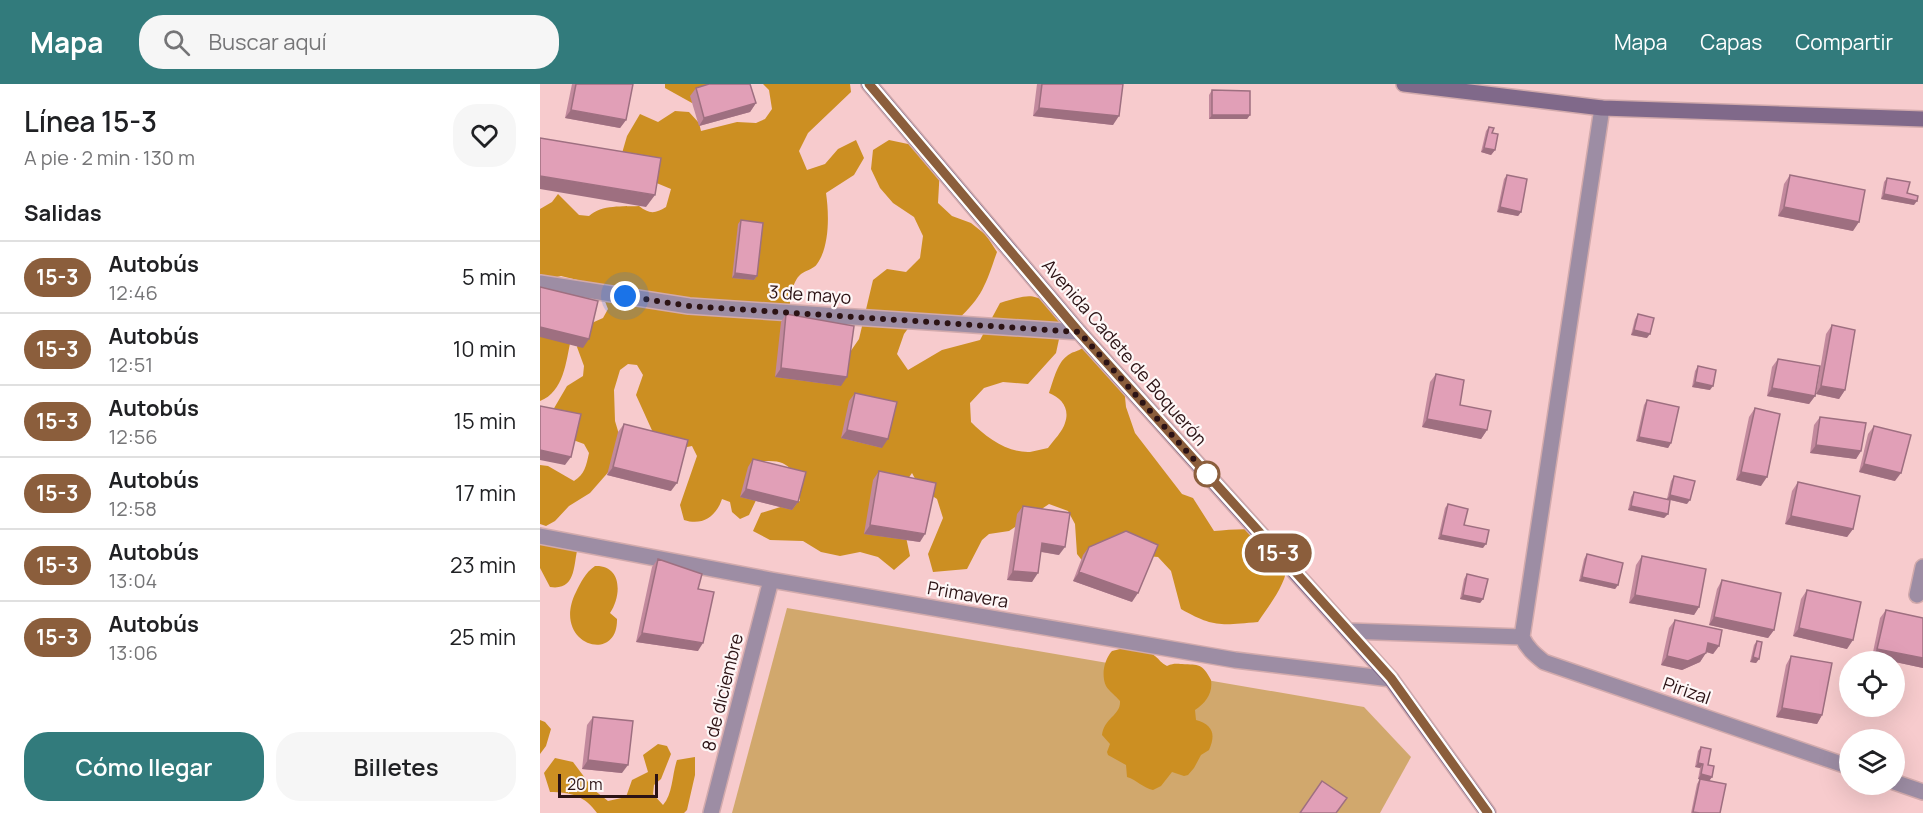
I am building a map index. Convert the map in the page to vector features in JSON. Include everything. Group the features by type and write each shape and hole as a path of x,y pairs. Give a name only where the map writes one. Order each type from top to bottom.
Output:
{"main road":[{"name":"Avenida Cadete de Boquerón","path":"869,84 1079,332 1391,678 1488,813"},
{"path":"1404,84 1602,108 1923,119"}],"street":[{"path":"1348,632 1522,637 1602,108"},
{"name":"3 de mayo","path":"540,283 689,306 1079,332"},
{"name":"Primavera","path":"540,536 771,580 1234,660 1391,678"},
{"path":"1917,595 1923,567"},
{"name":"8 de diciembre","path":"711,813 771,580"},
{"name":"Pirizal","path":"1522,637 1526,646 1544,662 1839,763"},
{"path":"1905,786 1923,792"}],"shaded area":[{"path":"665,84 719,84 711,97 692,103 665,88"},
{"path":"763,84 850,84 851,92 808,133 799,151 807,170 825,164 838,149 856,140 864,158 854,175 826,193 828,220 824,248 816,266 801,274 795,282 789,314 846,358 859,339 873,280 887,269 906,272 920,258 923,236 914,217 893,203 880,188 871,169 873,150 889,140 908,144 910,138 940,167 938,203 952,216 971,223 986,235 997,252 983,289 973,304 957,320 917,316 904,334 897,354 908,370 942,350 980,340 1000,303 1028,296 1047,303 1064,316 1056,353 1028,384 1003,382 984,388 970,403 971,422 990,438 1013,450 1030,452 1048,448 1064,426 1066,418 1064,405 1049,393 1056,373 1064,359 1088,343 1124,387 1126,407 1135,433 1182,494 1193,498 1214,531 1242,529 1263,531 1275,537 1286,552 1286,573 1282,584 1258,622 1218,624 1181,609 1171,571 1158,557 1124,554 1084,563 1077,554 1075,524 1068,511 1049,504 1009,531 989,534 982,540 967,569 933,572 928,554 943,518 937,499 920,488 912,473 890,505 906,537 910,556 894,570 878,557 860,552 840,556 821,552 803,541 770,540 753,531 761,513 800,501 799,489 793,472 782,463 763,461 751,463 758,496 749,515 740,519 732,512 730,502 722,499 716,511 708,518 697,522 684,520 680,505 697,456 692,446 682,448 655,437 636,395 643,375 637,365 628,364 620,370 614,390 615,421 621,441 611,469 590,493 569,506 555,521 546,526 540,524 540,465 548,466 574,481 581,476 586,466 589,453 584,444 565,437 553,410 567,386 583,376 584,366 577,347 585,326 603,318 608,309 601,291 590,283 561,276 541,281 571,339 559,383 548,397 540,401 540,209 552,202 558,194 579,215 589,216 594,212 613,207 639,206 646,211 655,212 666,207 671,189 618,167 627,136 640,114 658,122 675,111 689,112 699,123 701,131 737,122 756,123 765,119 772,109 769,90"},
{"path":"540,533 578,547 572,575 565,585 550,587 540,568"},
{"path":"595,566 610,570 615,576 618,590 610,613 617,619 614,633 607,642 598,645 587,643 578,636 572,625 570,610 582,581"},
{"path":"787,608 1364,707 1411,757 1380,813 732,813"},
{"path":"1124,648 1148,652 1167,666 1176,664 1200,666 1211,680 1208,697 1195,710 1196,720 1212,731 1209,750 1201,755 1188,775 1172,772 1161,786 1153,790 1127,777 1126,765 1108,755 1110,744 1102,735 1106,724 1120,706 1120,701 1106,686 1105,663 1112,651"},
{"path":"540,720 551,729 546,746 540,754"},
{"path":"658,744 667,746 671,754 661,779 654,785 653,794 663,805 671,790 677,760 695,757 695,775 687,810 684,813 597,813 577,796 550,792 544,773 555,758 573,762 594,790 608,801 626,797 632,780 648,772 643,755"}],"building":[{"path":"576,84 633,84 626,120 571,110"},
{"path":"709,84 750,84 756,103 704,118 696,88"},
{"path":"1042,84 1123,84 1119,116 1039,108"},
{"path":"1212,90 1250,91 1250,115 1212,115"},
{"path":"1489,127 1494,128 1492,133 1498,134 1495,150 1484,148"},
{"path":"540,138 661,158 655,195 540,176"},
{"path":"1507,175 1527,179 1521,212 1500,207"},
{"path":"1790,175 1865,190 1859,222 1784,207"},
{"path":"1887,178 1910,182 1907,193 1918,196 1917,201 1884,194"},
{"path":"741,220 763,223 757,276 735,273"},
{"path":"540,287 598,301 589,339 540,327"},
{"path":"786,314 854,326 847,377 781,368"},
{"path":"1638,314 1654,318 1650,334 1634,330"},
{"path":"1832,325 1855,330 1845,390 1821,386"},
{"path":"1778,359 1820,366 1815,396 1772,388"},
{"path":"1698,366 1716,370 1713,386 1695,382"},
{"path":"1436,374 1464,380 1460,405 1491,411 1487,430 1427,419"},
{"path":"855,393 897,402 888,439 847,430"},
{"path":"1647,400 1679,407 1671,443 1639,437"},
{"path":"540,406 581,414 571,457 540,450"},
{"path":"1755,408 1780,414 1767,477 1741,472"},
{"path":"1820,417 1866,423 1861,451 1816,445"},
{"path":"624,424 688,440 677,483 613,467"},
{"path":"1874,426 1911,435 1901,473 1864,464"},
{"path":"753,459 806,472 798,502 746,489"},
{"path":"879,471 936,483 925,534 870,525"},
{"path":"1674,476 1695,481 1690,500 1670,495"},
{"path":"1798,482 1860,496 1853,529 1791,516"},
{"path":"1634,492 1670,500 1668,514 1631,506"},
{"path":"1448,504 1468,509 1464,525 1489,530 1486,544 1441,535"},
{"path":"1023,506 1070,513 1065,547 1042,543 1038,573 1013,571"},
{"path":"1126,531 1158,545 1138,593 1079,572 1089,547"},
{"path":"1587,554 1623,563 1618,585 1582,577"},
{"path":"1642,556 1706,569 1699,607 1635,595"},
{"path":"658,559 702,574 698,589 714,592 703,643 642,633"},
{"path":"1467,574 1488,579 1483,599 1463,595"},
{"path":"1722,580 1781,593 1774,630 1714,617"},
{"path":"1807,590 1861,602 1853,640 1799,628"},
{"path":"1886,610 1923,618 1923,658 1905,654 1905,651 1877,649"},
{"path":"1675,620 1722,630 1719,646 1708,643 1706,653 1688,661 1667,656"},
{"path":"1757,641 1762,642 1759,659 1753,657"},
{"path":"1791,656 1832,663 1822,715 1782,708"},
{"path":"593,717 633,721 628,765 588,760"},
{"path":"1701,747 1711,749 1708,765 1714,766 1712,777 1701,774 1703,764 1698,763"},
{"path":"1700,779 1726,784 1720,813 1693,812"},
{"path":"1322,781 1347,798 1336,813 1300,813"}],"bus line":[{"name":"15-3","path":"869,84 1079,332 1391,678 1488,813"}],"route":[{"path":"625,296 689,306 1079,332 1207,474"}]}
